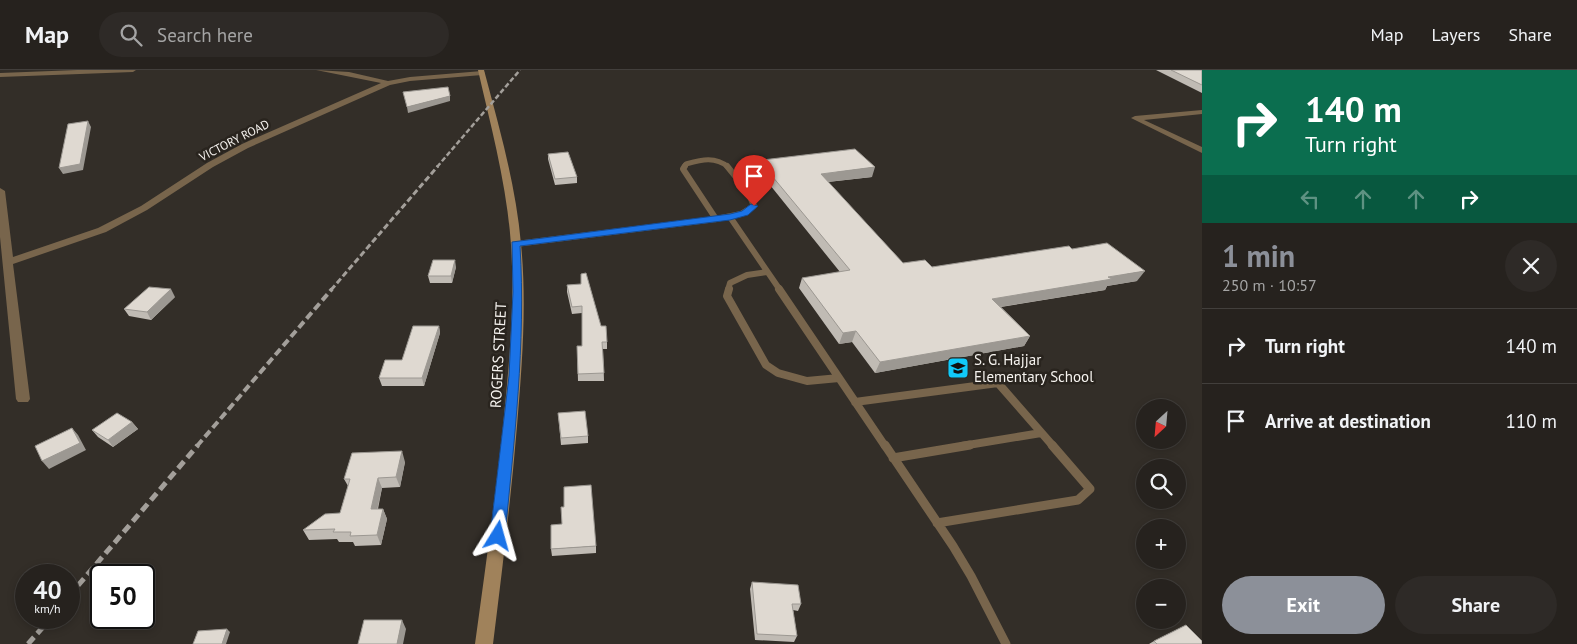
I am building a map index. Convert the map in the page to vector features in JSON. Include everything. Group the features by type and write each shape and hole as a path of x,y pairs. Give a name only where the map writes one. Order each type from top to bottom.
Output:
{"main road":[{"name":"ROGERS STREET","path":"482,72 505,168 516,244 518,292 515,376 504,491 484,644"}],"street":[{"path":"0,75 133,70"},
{"path":"319,70 349,74 388,83"},
{"name":"VICTORY ROAD","path":"9,262 51,250 102,230 144,208 210,165 245,146 388,83 410,78 482,72"},
{"path":"1202,112 1136,118 1202,150"},
{"path":"0,191 23,399"}],"lane":[{"path":"516,244 716,219 730,217 750,210 754,206 754,201 726,164 713,160 686,164 682,169 716,219"},
{"path":"730,217 937,523 971,576 1006,644"},
{"path":"767,272 747,275 730,283 726,296 766,365 778,373 807,381 839,378"},
{"path":"855,402 998,383 1090,489 1078,500 937,523"},
{"path":"893,458 1041,433"}],"building":[{"path":"1171,70 1202,70 1202,85"},
{"path":"448,87 450,96 407,107 403,92"},
{"path":"88,121 80,164 59,168 68,124"},
{"path":"855,149 875,167 821,174 903,263 925,260 932,267 1069,246 1072,249 1107,243 1145,271 1108,277 1112,279 992,299 1030,336 880,362 856,331 843,333 802,278 850,270 772,176 767,176 754,161"},
{"path":"568,152 577,177 555,179 548,154"},
{"path":"433,260 455,260 451,276 428,276"},
{"path":"586,273 601,326 606,326 607,342 602,342 604,373 578,374 577,346 582,346 582,306 572,307 567,285 581,284 581,274"},
{"path":"149,287 171,289 147,312 124,309"},
{"path":"413,326 439,326 422,378 379,378 385,360 402,360"},
{"path":"585,411 588,436 561,438 558,413"},
{"path":"117,413 132,422 108,440 92,430"},
{"path":"72,428 80,443 42,461 35,446"},
{"path":"402,451 396,477 378,478 371,509 383,509 377,535 350,536 351,532 333,532 335,529 303,530 325,514 340,513 350,479 344,479 352,453"},
{"path":"591,485 596,546 551,549 551,525 562,524 561,507 564,507 564,487"},
{"path":"752,582 798,585 801,604 792,604 797,636 757,634"},
{"path":"364,620 402,620 397,644 358,644"},
{"path":"1186,625 1202,641 1202,644 1157,644 1154,641 1178,629 1186,629"},
{"path":"227,629 222,644 193,644 198,631"}],"railway":[{"path":"437,167 520,70"},
{"path":"331,290 438,166"},
{"path":"197,446 332,289"},
{"path":"80,583 198,445"},
{"path":"28,644 41,629"}],"place":[{"name":"S. G. Hajjar Elementary School","path":"958,368"}],"route":[{"path":"498,536 515,376 518,292 516,244 730,217 745,213 754,206"}]}
